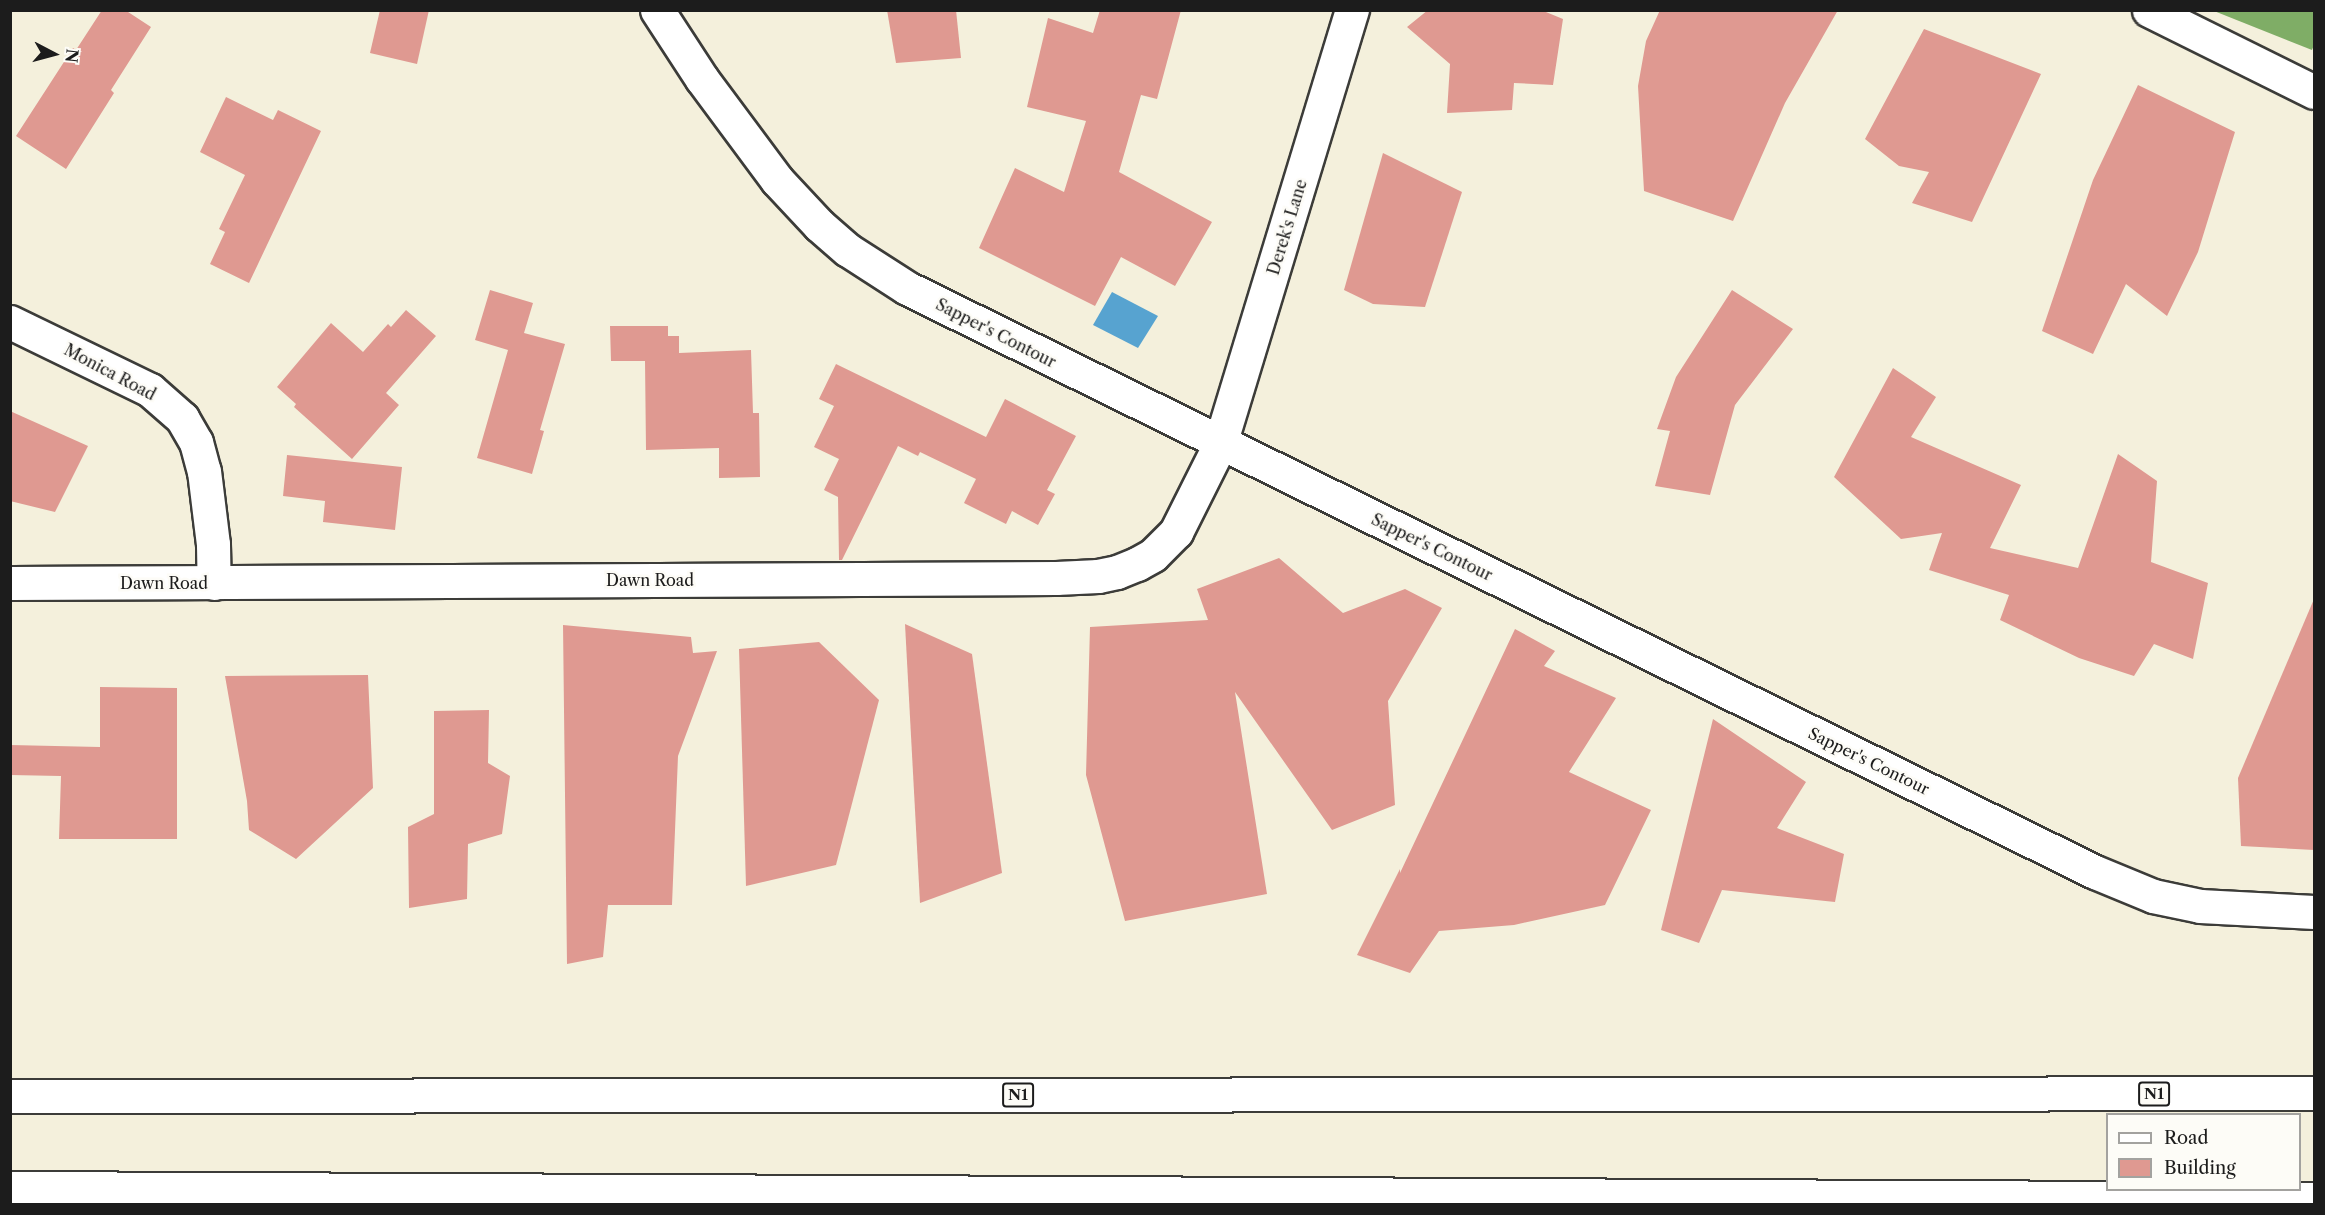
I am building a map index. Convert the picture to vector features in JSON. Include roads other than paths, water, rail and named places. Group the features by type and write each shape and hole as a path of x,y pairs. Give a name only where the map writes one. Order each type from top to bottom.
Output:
{"main road":[{"name":"Sapper's Contour","path":"657,10 702,79 777,180 819,225 848,250 917,293 1220,444 2095,872 2153,896 2199,906 2314,912"},
{"name":"Derek's Lane","path":"1220,444 1352,10"},
{"path":"2149,10 2314,92"},
{"name":"Monica Road","path":"10,322 150,390 182,418 196,442 204,471 213,543 214,583"},
{"name":"Dawn Road","path":"10,583 1044,579 1098,576 1117,572 1153,555 1176,532 1220,444"},
{"name":"N1","path":"21,1095 2314,1093"},
{"path":"10,1188 2314,1199"},
{"path":"1201,1204 1384,1196"}],"water":[{"path":"1112,292 1158,316 1138,348 1093,325"}]}
